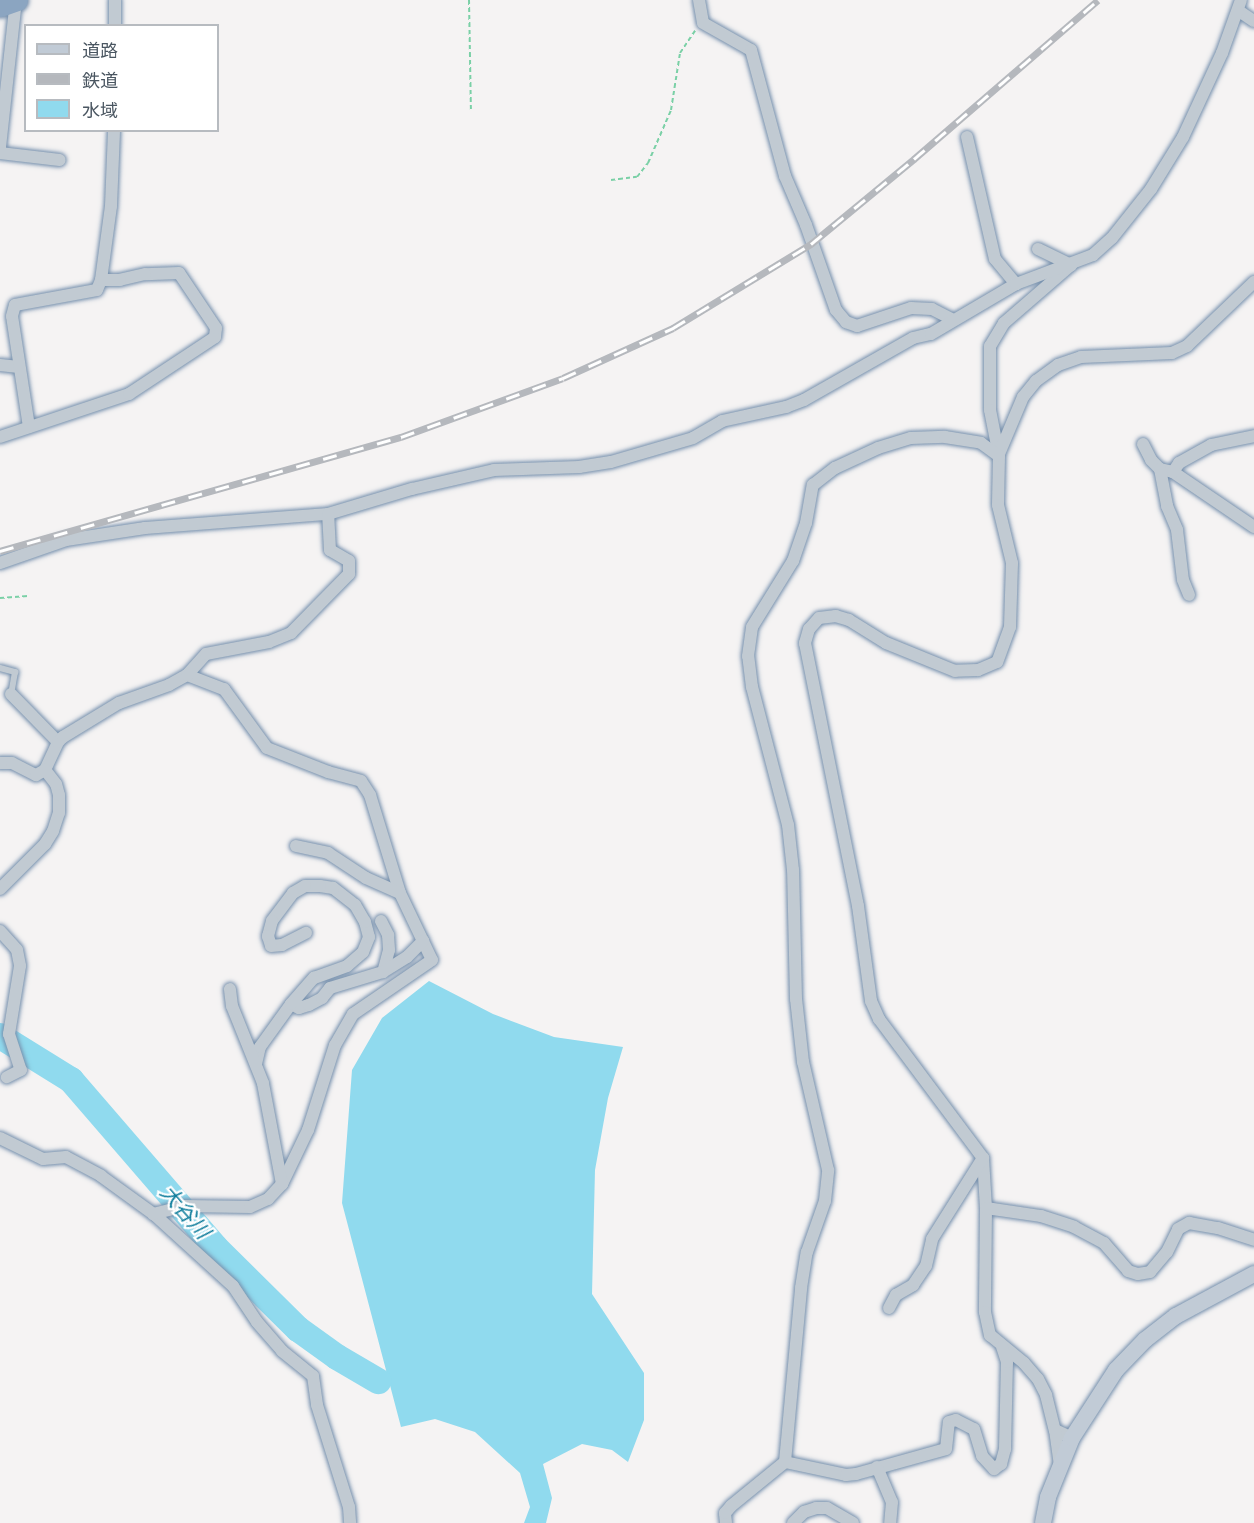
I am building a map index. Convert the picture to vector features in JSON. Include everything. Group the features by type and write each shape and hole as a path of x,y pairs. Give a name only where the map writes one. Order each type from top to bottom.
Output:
{"highway":[{"path":"0,6 17,0"}],"street":[{"path":"0,147 17,0"},
{"path":"115,0 115,24"},
{"path":"699,0 704,23 751,50 785,176 806,225 832,302 846,322 857,326 911,308 932,309 952,319"},
{"path":"0,563 66,540 134,530 328,514 412,489 494,470 579,467 644,453 693,438 722,421 786,407 804,400 913,338 931,334 952,319 1016,284 1093,255 1112,238 1151,189 1183,137 1239,3 1254,21"},
{"path":"29,427 12,316 15,305 97,290 101,280 111,206 114,132"},
{"path":"967,137 995,259 1016,284"},
{"path":"0,153 60,160"},
{"path":"1038,249 1071,265"},
{"path":"1060,1466 1055,1430 1046,1395 1038,1379 1024,1363 990,1335 985,1312 986,1208 983,1158 886,1029 871,1001 858,906 805,643 809,629 819,618 836,616 849,620 886,643 955,671 978,670 997,662 1010,627 1013,598 1012,563 998,505 999,456 990,410 990,346 1004,323 1071,265"},
{"path":"0,437 129,394 215,337 216,328 179,273 146,274 120,280 101,280"},
{"path":"999,456 1023,397 1036,381 1050,370 1081,357 1172,353 1187,346 1254,282"},
{"path":"0,365 19,367"},
{"path":"1173,472 1179,464 1211,445 1254,436"},
{"path":"726,1523 725,1514 731,1506 785,1462 801,1288 807,1252 825,1202 828,1170 803,1062 796,999 793,870 788,825 752,687 748,656 752,627 793,561 804,532 813,485 835,468 878,448 911,438 945,437 981,443 999,456"},
{"path":"1143,444 1150,460 1160,469 1173,472 1254,527"},
{"path":"1160,469 1167,506 1177,530 1183,580 1190,595"},
{"path":"0,763 12,763 36,775 45,770 58,742 118,704 169,685 187,675 206,654 269,642 291,633 349,574 349,561 330,550 328,514"},
{"path":"153,1214 184,1206 250,1206 268,1199 282,1184 308,1130 339,1038 353,1014 432,960 400,893 370,795 361,782 328,772 267,748 225,688 187,675"},
{"path":"11,694 58,742"},
{"path":"0,889 45,844 53,831 59,813 59,795 56,784 45,770"},
{"path":"296,846 328,853 366,878 400,893"},
{"path":"256,1064 260,1047 291,1004 314,978 346,966 363,952 369,937 365,922 355,905 333,888 320,886 305,886 293,893 272,921 268,936 270,946 282,945 306,933"},
{"path":"381,921 388,935 389,950 383,972"},
{"path":"0,931 17,950 20,966 9,1034 21,1070 7,1077"},
{"path":"291,1004 299,1008 309,1005 322,998 330,988 383,972 407,957 423,941"},
{"path":"230,989 232,1006 263,1083 282,1184"},
{"path":"0,1138 44,1159 66,1157 101,1176 153,1214 233,1286 256,1323 282,1351 313,1376 318,1405 349,1507 350,1523"},
{"path":"890,1308 896,1295 913,1285 927,1266 932,1239 983,1158"},
{"path":"986,1208 1041,1216 1074,1227 1104,1243 1128,1271 1138,1274 1150,1272 1167,1252 1178,1229 1189,1223 1218,1228 1254,1240"},
{"path":"1044,1523 1048,1497 1072,1438 1116,1370 1145,1340 1176,1316 1254,1274"},
{"path":"785,1462 846,1475 946,1449 949,1422 956,1420 974,1430 987,1464 994,1469 1001,1464 1005,1449 1007,1362 1002,1347"},
{"path":"1055,1430 1072,1438"},
{"path":"877,1467 892,1502 890,1523"},
{"path":"793,1523 804,1512 816,1508 827,1508 853,1523"}],"lane":[{"path":"0,668 15,672 11,694"}],"path":[{"path":"469,0 471,111"},
{"path":"611,180 637,177 648,163 671,110 680,53 690,36 704,23"},
{"path":"0,598 28,596"}],"water":[{"path":"429,981 493,1014 554,1037 623,1047 608,1098 595,1170 592,1294 644,1373 644,1420 628,1462 612,1450 582,1444 543,1464 552,1498 546,1523 524,1523 530,1507 520,1473 475,1432 435,1419 401,1427 342,1203 352,1070 382,1018"}],"waterway":[{"name":"大谷川","path":"0,1036 71,1080 215,1247 298,1329 337,1357 378,1381"}],"railway":[{"path":"0,551 401,437 563,378 673,328 811,244 914,159 1098,0"}]}
